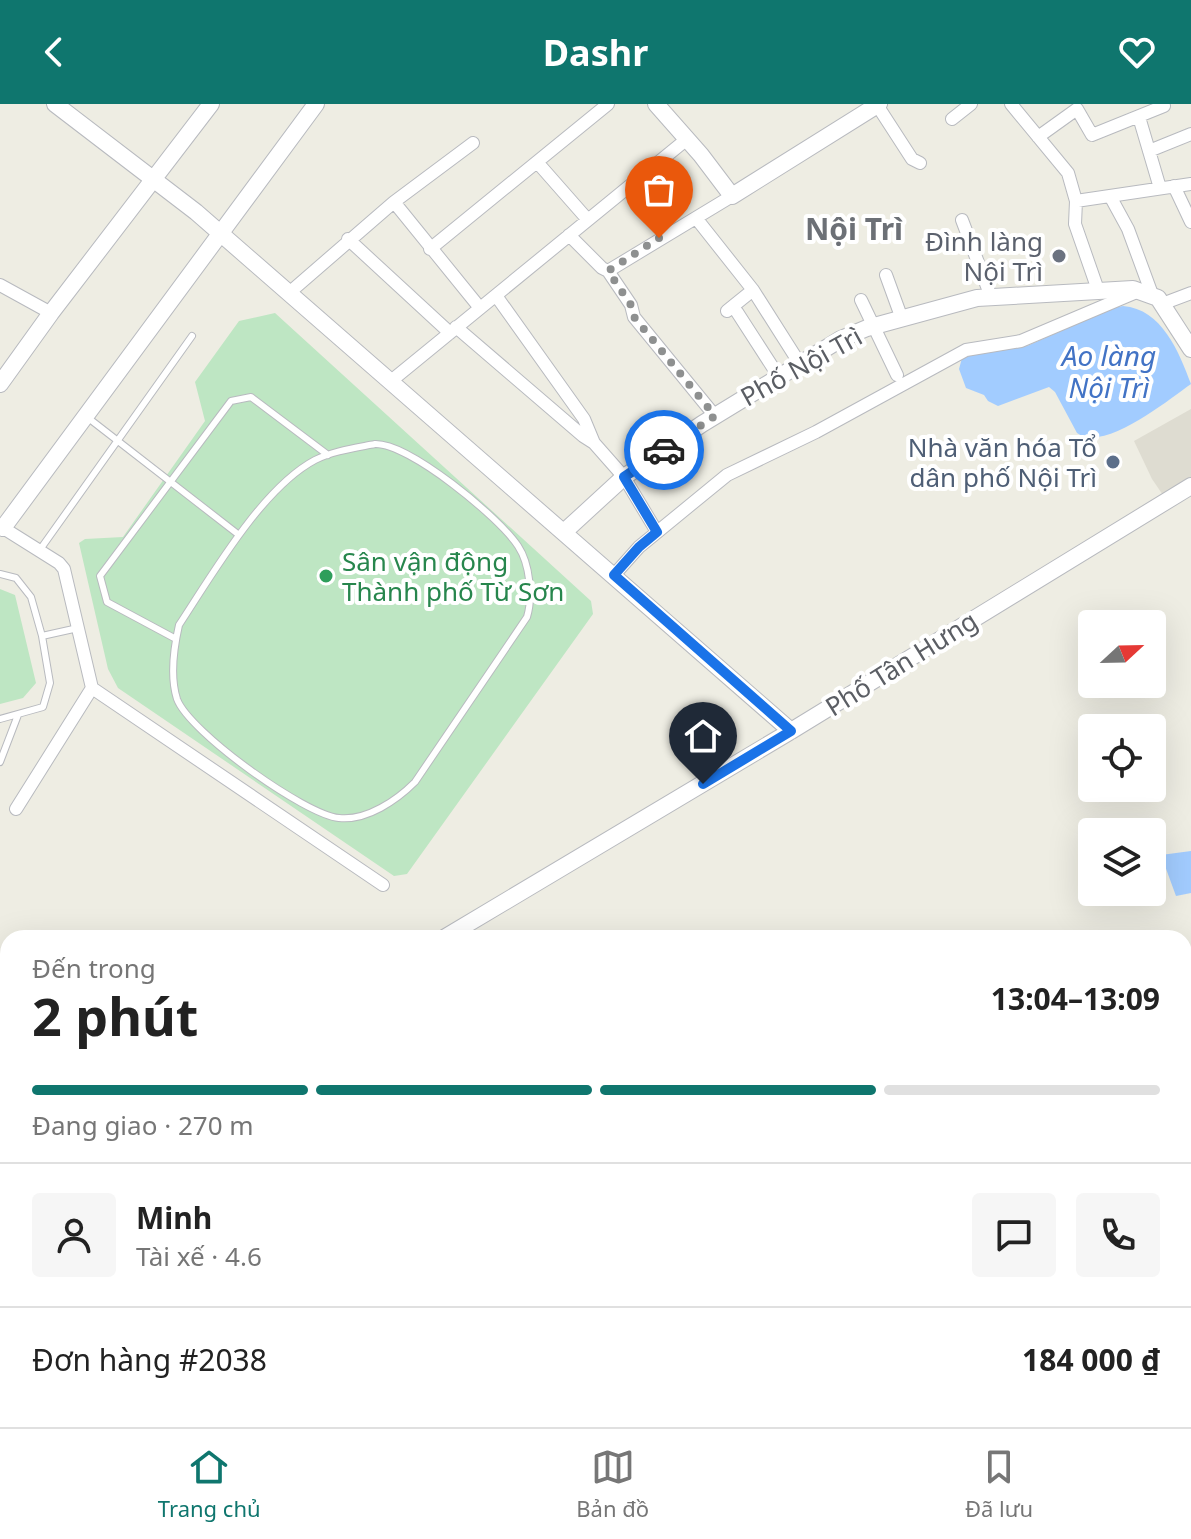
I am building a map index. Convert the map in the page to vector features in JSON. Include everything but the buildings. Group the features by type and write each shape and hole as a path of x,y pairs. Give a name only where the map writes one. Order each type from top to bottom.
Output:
{"street":[{"path":"55,104 220,233 791,731"},
{"path":"0,384 211,104"},
{"path":"316,104 1,529 64,569 92,688 383,885"},
{"path":"430,249 608,104"},
{"path":"656,104 732,196"},
{"path":"608,271 878,104 912,159 920,163"},
{"path":"952,119 971,104"},
{"path":"1011,104 1068,173 1076,201 1075,224 1098,290"},
{"path":"1038,137 1077,109 1092,135 1164,106"},
{"path":"1139,117 1160,188"},
{"path":"1149,151 1191,134"},
{"path":"391,381 687,139"},
{"path":"289,293 348,239 473,143"},
{"path":"537,162 588,220"},
{"path":"1076,201 1191,184"},
{"path":"1174,186 1191,222"},
{"path":"1110,196 1128,229 1151,297 1191,349"},
{"path":"394,202 480,308"},
{"path":"696,218 753,290 800,364"},
{"path":"962,220 991,297"},
{"path":"569,235 608,271 631,305 634,317 715,416"},
{"path":"348,239 453,330 594,443 624,477 657,532"},
{"path":"886,275 902,319"},
{"path":"0,285 51,313"},
{"name":"Phố Nội Trì","path":"564,532 624,477 715,416 841,339 977,298 1133,289 1151,297"},
{"path":"753,290 732,311 779,377"},
{"path":"614,575 639,547 727,475 816,432 966,350 1021,341 1151,297 1191,293"},
{"path":"497,297 584,419 594,443"},
{"path":"861,300 897,375"},
{"name":"Phố Tân Hưng","path":"457,930 791,731 1191,486"},
{"path":"16,809 92,688"}],"lane":[{"path":"39,551 192,336"},
{"path":"176,639 107,602 100,576 231,401 251,397 328,455"},
{"path":"84,416 239,535"},
{"path":"385,444 407,452 465,494 518,546 527,572 531,599 527,617 415,782 388,804 353,817 324,815 304,806 229,755 186,714 178,700 175,683 179,625 239,535 290,477 328,455 385,444"},
{"path":"0,574 16,578 26,589 42,636 50,683 43,707 0,719"},
{"path":"42,636 78,628"},
{"path":"0,762 18,715"}],"shaded area":[{"path":"1191,409 1191,482 1165,498 1134,441"}],"green space":[{"name":"Sân vận động Thành phố Từ Sơn","path":"275,313 591,601 593,614 407,874 394,876 118,688 108,669 79,543 85,539 123,537 205,421 195,382 239,321"},
{"path":"0,589 15,595 36,683 23,698 0,704"}],"water":[{"name":"Ao làng Nội Trì","path":"1123,306 1148,315 1167,334 1191,384 1119,431 1089,437 1077,433 1055,392 1049,387 998,406 984,395 966,388 959,369 962,358 1027,346"},
{"path":"1191,851 1191,893 1176,896 1166,869 1166,854"}],"way so far":[{"path":"659,238 608,271 631,305 634,317 715,416 664,450"}],"place":[{"name":"Đình làng Nội Trì","path":"1059,256"},
{"name":"Nhà văn hóa Tổ dân phố Nội Trì","path":"1113,462"},
{"name":"Sân vận động Thành phố Từ Sơn","path":"326,576"}],"district":[{"name":"Nội Trì","path":"854,228"}],"route":[{"path":"664,450 624,477 657,532 614,575 791,731 703,784"}]}
